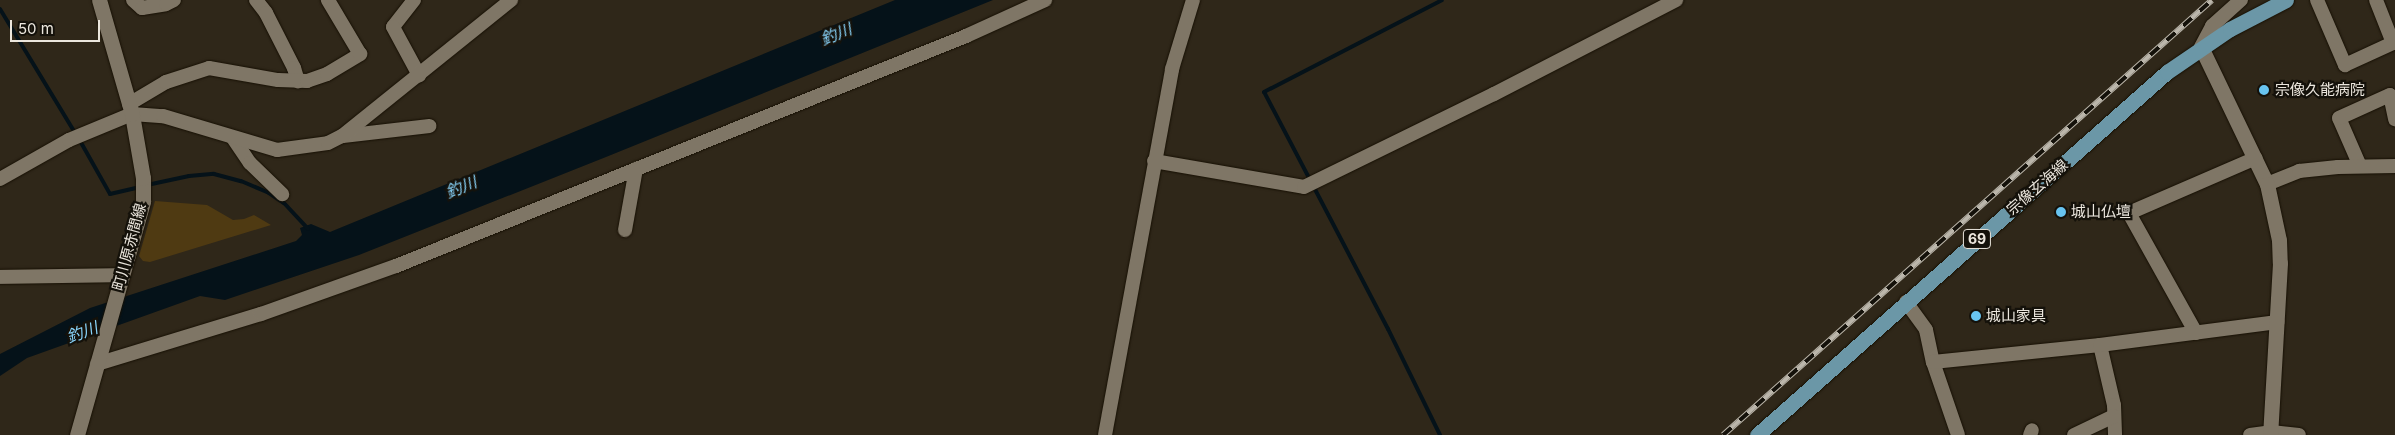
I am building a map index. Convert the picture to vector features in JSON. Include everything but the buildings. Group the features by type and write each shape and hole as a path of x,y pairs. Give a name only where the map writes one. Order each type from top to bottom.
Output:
{"main road":[{"name":"町川原赤間線","path":"77,435 143,201 143,178 130,109 99,0"},
{"name":"宗像玄海線","path":"1757,435 2167,72 2201,47 2286,0"},
{"path":"2201,47 2267,184 2279,240 2278,322 2270,434"}],"street":[{"path":"133,0 142,8 166,4 174,0"},
{"path":"256,0 266,13 290,60 298,81"},
{"path":"0,179 69,140 130,109 166,82 209,68 278,80 306,81 327,74 360,54 328,0"},
{"path":"414,0 393,27 419,75"},
{"path":"130,109 163,116 277,150 328,143 342,136 510,0"},
{"path":"97,364 261,314 396,266 966,36 1046,0"},
{"path":"1106,435 1154,160 1172,69 1193,0"},
{"path":"1154,160 1304,187 1485,98 1676,0"},
{"path":"2201,47 2212,26 2241,0"},
{"path":"2317,0 2345,65 2393,43 2376,0"},
{"path":"2360,166 2339,118 2390,95 2395,119"},
{"path":"342,136 429,126"},
{"path":"233,138 250,163 282,194"},
{"path":"2196,332 2129,213 2256,158"},
{"path":"2267,184 2299,171 2360,166 2395,166"},
{"path":"625,230 636,169"},
{"path":"0,277 123,275"},
{"path":"1906,302 1926,330 1933,362 1958,435"},
{"path":"1933,362 2100,345 2278,322"},
{"path":"2100,345 2114,405 2115,435"},
{"path":"2074,435 2114,416"},
{"path":"2250,435 2299,435"}],"shaded area":[{"path":"155,201 207,205 233,220 244,219 254,215 271,225 150,262 143,261 139,256"}],"water":[{"name":"釣川","path":"895,0 993,0 359,255 225,300 200,296 27,358 0,376 0,354 90,308 296,241 302,235 300,228 311,224 330,232"}],"waterway":[{"path":"1440,435 1388,329 1264,92 1442,0"},
{"path":"0,9 75,133"},
{"path":"79,139 110,194 140,187"},
{"path":"147,185 189,176 214,174 241,181 269,193 284,203 308,229"}],"railway":[{"path":"1723,435 2212,0"}],"place":[{"name":"宗像久能病院","path":"2264,90"},
{"name":"城山仏壇","path":"2061,212"},
{"name":"城山家具","path":"1976,316"}]}
